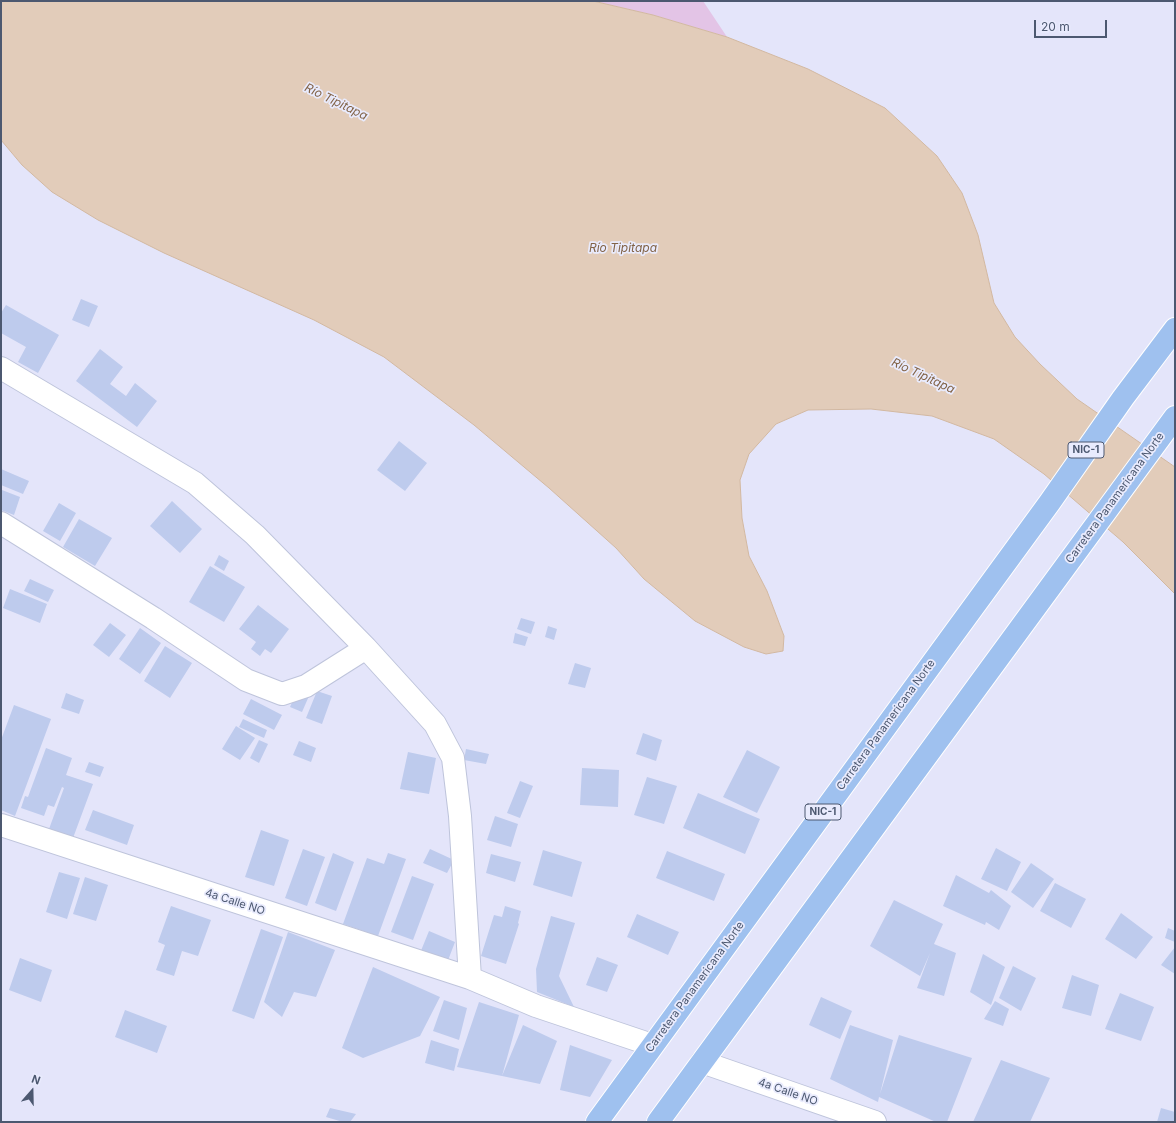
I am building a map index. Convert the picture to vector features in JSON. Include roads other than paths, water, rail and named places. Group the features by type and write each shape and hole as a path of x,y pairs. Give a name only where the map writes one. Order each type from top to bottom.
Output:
{"highway":[{"name":"Carretera Panamericana Norte","path":"597,1122 1050,502 1123,398 1175,329"},
{"name":"Carretera Panamericana Norte","path":"658,1122 1171,422"}],"street":[{"path":"1,368 195,483 255,535 366,648 435,724 453,758 460,816 470,978"},
{"path":"1,524 153,618 246,680 282,694 306,686 366,648"},
{"name":"4a Calle NO","path":"1,825 470,978 536,1006 652,1045"},
{"name":"4a Calle NO","path":"702,1062 875,1122"}],"water":[{"name":"Río Tipitapa","path":"1,1 593,1 653,15 727,37 808,69 885,108 937,156 962,193 978,235 994,303 1015,337 1040,364 1077,399 1175,467 1175,594 1123,542 1044,474 994,439 932,416 871,409 808,410 776,424 749,454 740,480 742,518 749,556 767,591 784,636 783,651 766,654 744,647 695,621 644,579 616,548 549,488 474,425 384,357 314,320 164,253 98,220 52,192 22,165 1,140"}]}
